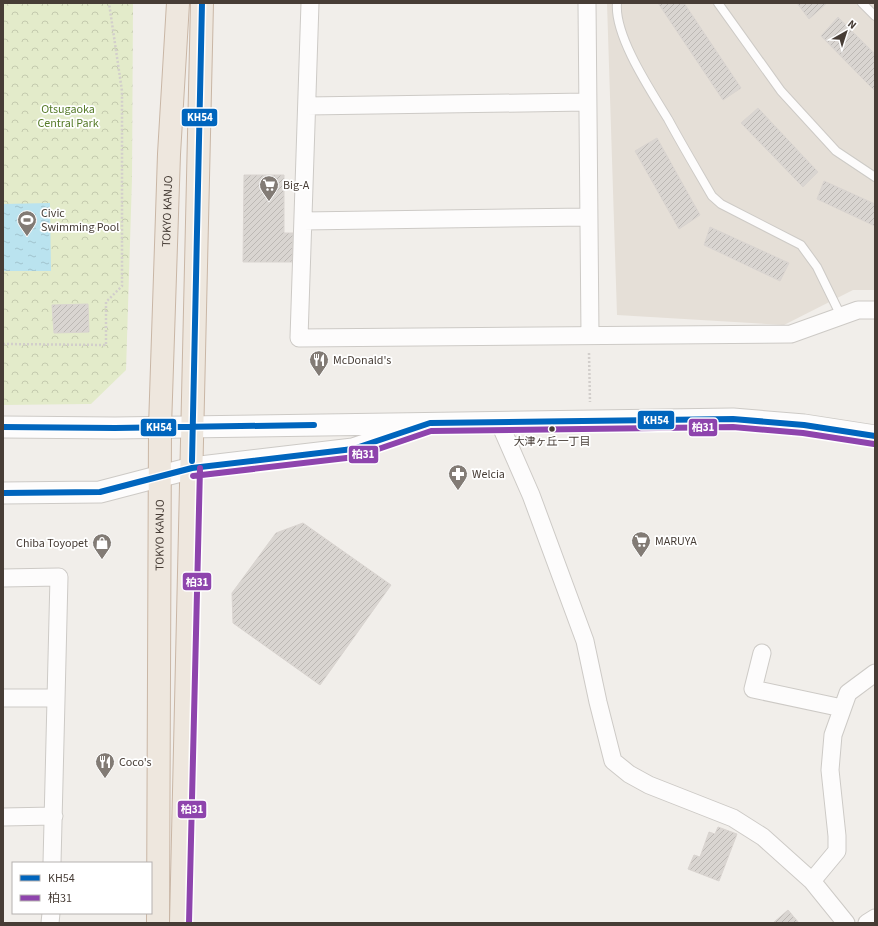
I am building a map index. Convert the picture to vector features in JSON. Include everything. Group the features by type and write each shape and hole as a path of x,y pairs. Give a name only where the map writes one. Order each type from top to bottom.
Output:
{"highway":[{"name":"TOKYO KANJO","path":"158,923 160,427 169,154 178,3"},
{"path":"181,923 202,3"}],"street":[{"path":"310,3 299,338 791,334 858,310 875,310"},
{"path":"586,3 590,335"},
{"path":"307,106 587,102"},
{"path":"303,221 588,217"},
{"path":"3,427 193,427 733,419 804,425 875,436"},
{"path":"499,422 531,495 585,641 613,761 629,774 650,785 734,818 764,837 812,881 846,923"},
{"path":"3,493 100,492 160,475 192,468 353,449 430,423"},
{"path":"3,578 59,577 52,862"},
{"path":"762,653 753,689 842,708"},
{"path":"812,881 837,851 837,836 830,770 834,735 842,708 848,693 875,673"},
{"path":"3,698 55,698"},
{"path":"3,817 54,816"},
{"path":"867,923 875,918"}],"lane":[{"path":"617,3 616,12 625,40 642,75 712,196 721,204 801,246 817,267 841,316"},
{"path":"718,3 781,91 836,151 875,177"},
{"path":"862,3 875,16"}],"path":[{"path":"3,344 106,345 106,302 122,286 123,243 122,91 109,3"},
{"path":"590,335 590,402"}],"shaded area":[{"path":"607,3 875,3 875,290 853,290 784,325 617,315"}],"green space":[{"name":"Otsugaoka Central Park","path":"3,3 133,3 132,178 126,370 91,404 3,405"}],"water":[{"name":"Civic Swimming Pool","path":"50,203 51,271 3,271 3,204"}],"building":[{"path":"658,3 684,3 741,88 723,100"},
{"path":"797,3 827,3 809,19"},
{"path":"838,17 875,54 875,91 821,36"},
{"path":"758,108 818,172 803,187 741,123"},
{"path":"657,138 700,215 679,229 635,151"},
{"path":"244,175 284,175 284,233 293,233 292,262 243,262"},
{"path":"824,181 875,204 875,226 817,199"},
{"path":"710,227 789,263 780,281 704,245"},
{"path":"88,304 89,332 54,333 52,305"},
{"path":"303,523 391,585 320,685 233,623 232,593 276,533"},
{"path":"718,827 737,834 719,881 688,869 694,855 700,857 709,832 715,834"},
{"path":"788,910 799,923 773,923"}],"transit line":[{"name":"KH54","path":"192,461 202,3"},
{"name":"KH54","path":"3,493 100,492 192,468 353,449 430,423 733,419 804,425 875,436"},
{"name":"KH54","path":"3,427 115,428 314,425"},
{"name":"柏31","path":"193,476 355,457 431,431 733,427 803,433 874,444"},
{"name":"柏31","path":"189,923 200,468"}],"place":[{"name":"Big-A","path":"269,202"},
{"name":"Civic Swimming Pool","path":"27,237"},
{"name":"McDonald's","path":"319,377"},
{"name":"大津ヶ丘一丁目","path":"552,429"},
{"name":"Welcia","path":"458,491"},
{"name":"MARUYA","path":"641,558"},
{"name":"Chiba Toyopet","path":"102,560"},
{"name":"Coco's","path":"105,779"}]}
